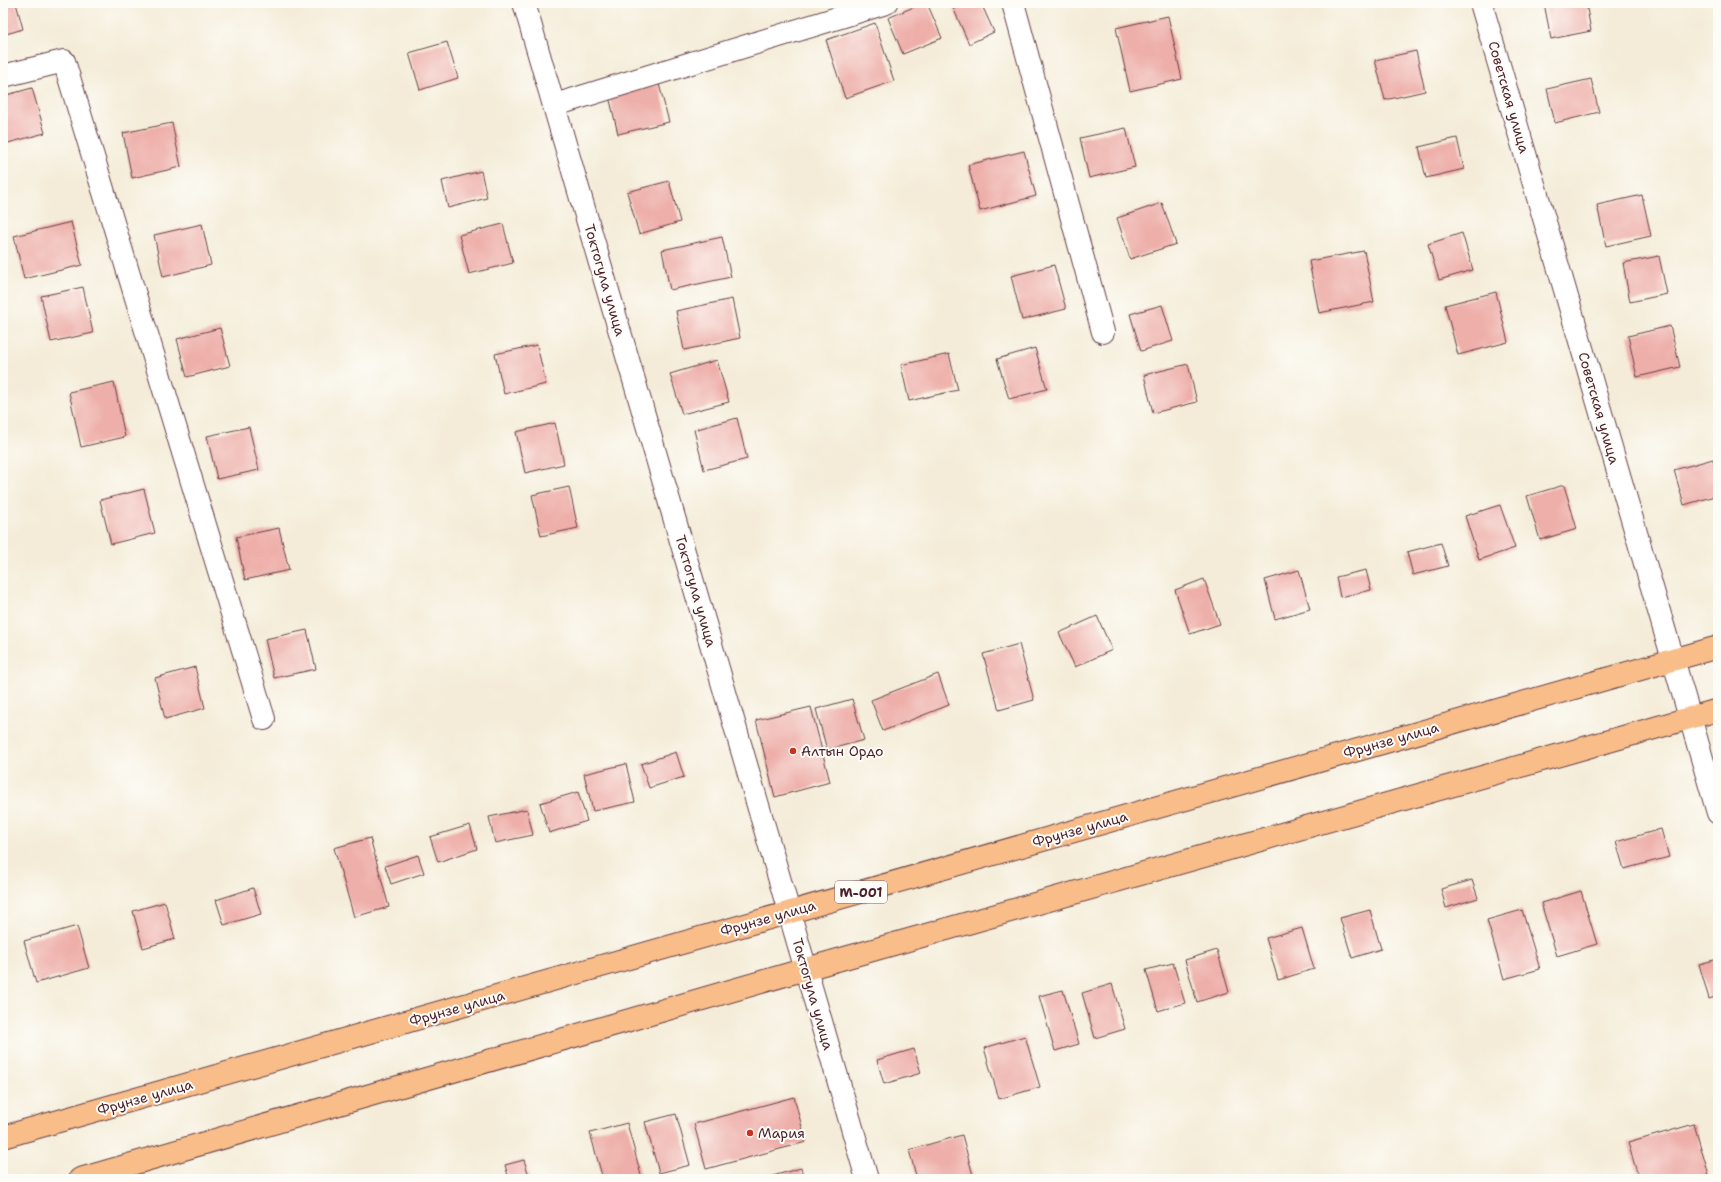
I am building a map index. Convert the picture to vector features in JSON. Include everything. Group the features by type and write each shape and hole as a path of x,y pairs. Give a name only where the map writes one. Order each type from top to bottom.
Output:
{"main road":[{"name":"Фрунзе улица","path":"3,1137 1718,647"},
{"path":"80,1179 1718,710"}],"street":[{"name":"Токтогула улица","path":"524,3 867,1179"},
{"path":"554,105 886,3"},
{"path":"1013,3 1103,332"},
{"name":"Советская улица","path":"1481,3 1718,813"},
{"path":"3,76 64,61 264,719"}],"building":[{"path":"3,3 16,3 23,29 3,35"},
{"path":"923,3 927,3 942,38 903,54 888,18"},
{"path":"951,3 981,3 994,32 969,44"},
{"path":"1544,3 1586,3 1591,31 1551,39"},
{"path":"1168,16 1182,79 1130,91 1116,28"},
{"path":"875,23 894,81 845,98 826,40"},
{"path":"447,42 458,78 420,90 409,53"},
{"path":"1416,51 1425,91 1385,100 1375,60"},
{"path":"1591,79 1599,112 1555,123 1547,89"},
{"path":"659,84 669,122 618,134 609,96"},
{"path":"32,88 45,133 8,143 3,125 3,96"},
{"path":"172,123 181,167 132,178 123,133"},
{"path":"1126,128 1135,167 1089,178 1080,138"},
{"path":"1457,138 1464,169 1426,178 1419,147"},
{"path":"1024,151 1036,196 980,211 968,165"},
{"path":"481,171 487,198 448,208 442,181"},
{"path":"669,181 680,222 639,234 627,192"},
{"path":"1642,195 1651,236 1606,246 1597,205"},
{"path":"1162,203 1176,244 1130,259 1117,218"},
{"path":"71,222 82,265 24,279 14,236"},
{"path":"202,224 211,265 163,277 154,235"},
{"path":"503,224 513,263 469,274 459,235"},
{"path":"1462,233 1473,270 1439,280 1428,244"},
{"path":"722,237 731,277 670,290 662,250"},
{"path":"1364,251 1374,302 1319,313 1309,261"},
{"path":"1659,256 1667,294 1630,302 1623,263"},
{"path":"1054,265 1066,309 1022,320 1011,276"},
{"path":"83,287 93,333 51,342 41,296"},
{"path":"1496,292 1508,342 1458,355 1445,305"},
{"path":"732,299 740,338 684,350 676,311"},
{"path":"1162,305 1173,341 1141,351 1130,314"},
{"path":"1670,326 1680,367 1637,377 1628,336"},
{"path":"220,328 230,366 187,377 177,339"},
{"path":"537,345 546,384 504,394 495,354"},
{"path":"1035,348 1047,389 1009,399 997,359"},
{"path":"949,354 958,390 909,401 901,365"},
{"path":"717,360 729,402 682,414 670,374"},
{"path":"1188,364 1197,402 1153,413 1144,375"},
{"path":"114,382 125,437 81,447 69,392"},
{"path":"737,418 747,459 704,470 694,430"},
{"path":"555,423 564,464 525,473 516,432"},
{"path":"249,427 259,470 217,479 207,436"},
{"path":"1713,459 1718,476 1718,495 1684,505 1674,470"},
{"path":"1564,485 1577,529 1540,540 1527,496"},
{"path":"569,487 578,528 541,536 532,495"},
{"path":"144,489 155,533 111,544 100,500"},
{"path":"1500,505 1515,548 1479,560 1465,516"},
{"path":"279,528 289,570 245,580 236,537"},
{"path":"1441,543 1448,566 1413,575 1407,552"},
{"path":"1299,570 1310,609 1275,619 1265,580"},
{"path":"1366,570 1371,590 1340,597 1336,577"},
{"path":"1204,579 1220,624 1190,634 1175,590"},
{"path":"1097,616 1112,650 1075,667 1059,633"},
{"path":"307,630 316,669 274,678 265,639"},
{"path":"1019,644 1034,700 999,710 983,654"},
{"path":"195,667 205,708 165,719 155,678"},
{"path":"938,674 949,705 883,731 871,700"},
{"path":"852,699 864,740 827,750 816,709"},
{"name":"Алтын Ордо","path":"811,707 830,782 775,797 756,720"},
{"path":"676,752 684,777 649,788 641,764"},
{"path":"626,764 635,802 593,811 584,774"},
{"path":"578,792 587,821 549,833 540,803"},
{"path":"527,809 533,835 495,843 489,817"},
{"path":"470,825 477,849 438,862 430,837"},
{"path":"1661,829 1669,857 1624,869 1616,842"},
{"path":"370,838 389,907 354,917 334,848"},
{"path":"418,855 424,873 391,884 385,866"},
{"path":"1472,880 1478,898 1446,908 1441,889"},
{"path":"253,888 261,914 224,925 216,900"},
{"path":"1581,891 1597,944 1557,956 1541,903"},
{"path":"165,902 175,939 143,948 133,911"},
{"path":"1370,910 1381,949 1352,958 1340,918"},
{"path":"1522,910 1540,969 1504,979 1487,920"},
{"path":"77,926 89,968 36,983 24,941"},
{"path":"1302,928 1314,969 1278,980 1266,938"},
{"path":"1217,950 1229,992 1197,1002 1185,960"},
{"path":"1718,959 1718,996 1709,999 1699,964"},
{"path":"1173,963 1185,1003 1158,1011 1146,970"},
{"path":"1112,984 1125,1029 1095,1038 1082,993"},
{"path":"1063,990 1079,1044 1055,1051 1039,996"},
{"path":"1025,1036 1040,1087 999,1099 984,1048"},
{"path":"914,1049 921,1073 884,1084 877,1060"},
{"name":"Мария","path":"794,1097 806,1142 706,1169 694,1124"},
{"path":"676,1114 690,1165 659,1173 645,1122"},
{"path":"627,1123 642,1179 603,1179 590,1133"},
{"path":"1694,1124 1710,1179 1639,1179 1628,1143"},
{"path":"962,1135 974,1179 917,1179 909,1150"},
{"path":"524,1160 530,1179 509,1179 505,1165"},
{"path":"801,1168 804,1179 762,1179"}],"place":[{"name":"Алтын Ордо","path":"793,751"},
{"name":"Мария","path":"750,1133"}]}
